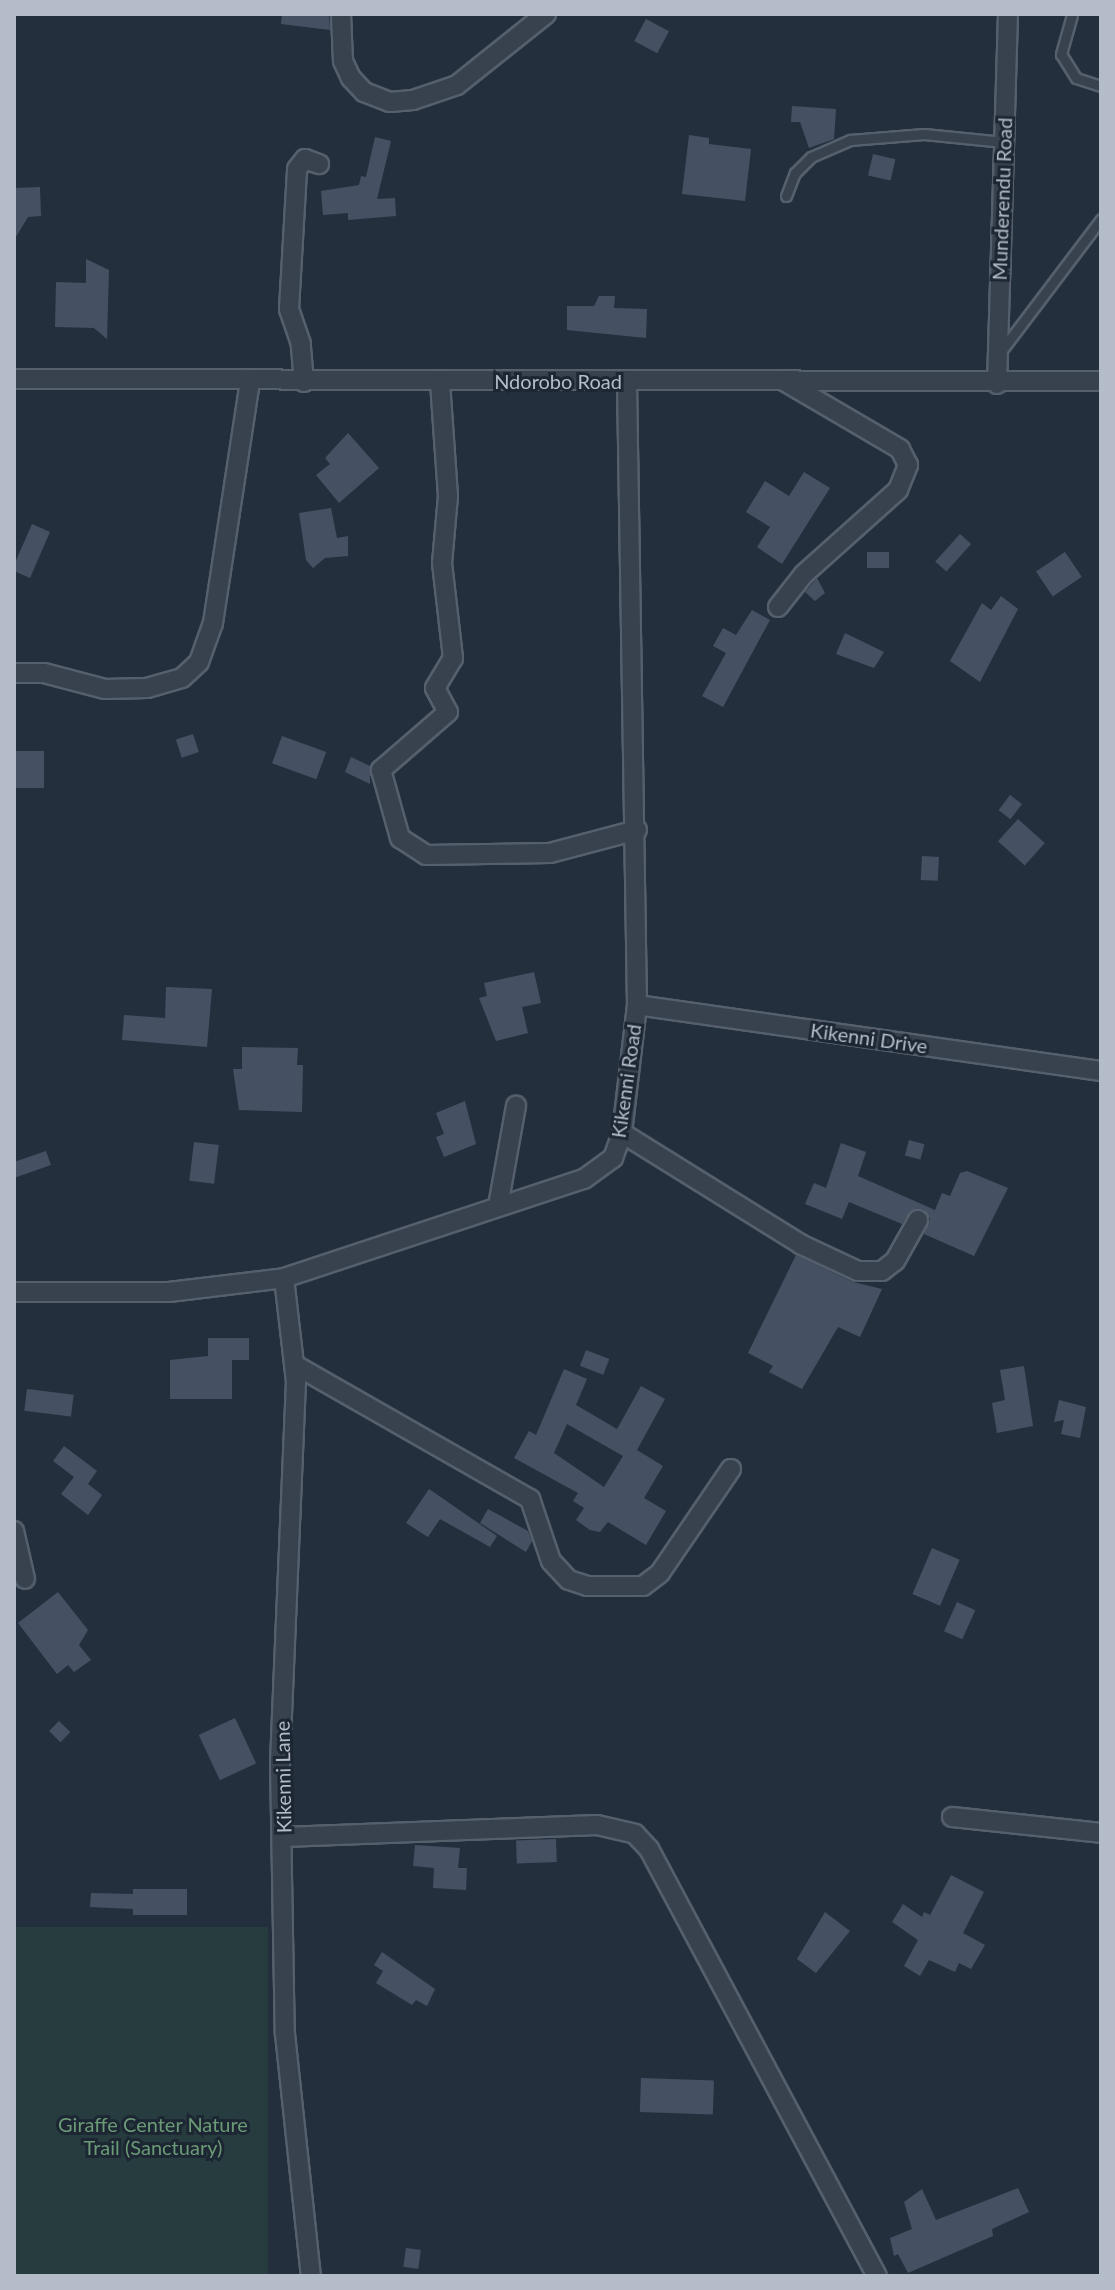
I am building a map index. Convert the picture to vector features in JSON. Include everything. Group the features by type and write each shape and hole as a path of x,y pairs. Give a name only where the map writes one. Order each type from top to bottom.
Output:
{"street":[{"path":"341,14 343,61 351,78 364,92 390,102 413,100 457,85 546,14"},
{"name":"Munderendu Road","path":"997,384 1008,14"},
{"path":"304,382 301,344 289,309 297,169 305,159 319,164"},
{"name":"Ndorobo Road","path":"14,379 440,382 781,379 997,384 1101,381"},
{"path":"778,607 804,574 898,490 908,465 900,449 781,379"},
{"name":"Kikenni Road","path":"14,1292 169,1292 284,1278 602,1169 613,1158 622,1133 637,1005 637,830 627,381"},
{"path":"14,673 44,673 105,689 147,688 182,678 199,662 213,623 250,382"},
{"path":"440,382 448,496 442,563 453,658 435,688 448,712 381,770 400,838 426,855 550,853 637,830"},
{"name":"Kikenni Drive","path":"637,1005 1101,1071"},
{"path":"498,1206 516,1106"},
{"path":"622,1133 800,1244 858,1271 882,1271 895,1261 918,1220"},
{"name":"Kikenni Lane","path":"284,1278 295,1365 280,1761 284,1837 285,2034 311,2276"},
{"path":"295,1365 530,1499 551,1561 569,1580 587,1586 643,1586 660,1573 731,1469"},
{"path":"14,1531 25,1579"},
{"path":"952,1817 1101,1833"},
{"path":"284,1837 597,1825 635,1834 649,1849 877,2276"}],"lane":[{"path":"1072,15 1061,54 1076,78 1101,86"},
{"path":"786,196 795,173 811,157 850,140 924,134 1004,142"},
{"path":"997,355 1101,219"}],"green space":[{"name":"Giraffe Center Nature Trail (Sanctuary)","path":"14,1927 268,1927 268,2276 14,2276"}],"building":[{"path":"282,14 329,14 330,30 281,24"},
{"path":"646,19 669,31 657,53 634,41"},
{"path":"792,106 836,109 834,139 809,148 800,122 791,122"},
{"path":"689,135 709,138 709,144 751,149 745,201 682,194"},
{"path":"375,137 391,141 377,199 395,198 396,216 348,220 348,213 323,215 321,191 359,185 361,176 366,177"},
{"path":"873,154 895,159 890,181 868,175"},
{"path":"40,187 41,216 28,217 14,240 14,188"},
{"path":"86,259 109,270 107,339 94,328 55,327 56,282 86,283"},
{"path":"599,296 615,296 614,308 647,309 646,338 567,330 567,306 594,306"},
{"path":"348,433 379,468 339,503 316,475 330,464 325,458"},
{"path":"804,472 830,488 782,564 757,547 770,527 746,512 765,481 789,496"},
{"path":"331,508 337,538 348,536 348,556 325,558 313,568 306,560 299,513"},
{"path":"32,524 50,532 30,578 14,571 14,565"},
{"path":"960,534 971,544 946,572 935,561"},
{"path":"867,552 889,552 889,568 867,568"},
{"path":"1065,552 1082,577 1053,596 1036,572"},
{"path":"817,578 825,593 815,601 805,592"},
{"path":"1001,596 1018,609 980,682 950,661 982,603 991,610"},
{"path":"752,610 770,620 723,707 702,696 726,653 713,646 723,628 736,635"},
{"path":"845,633 884,652 874,668 836,654"},
{"path":"193,734 199,752 182,758 176,740"},
{"path":"282,736 326,752 316,779 272,763"},
{"path":"14,751 44,751 44,788 14,788"},
{"path":"351,757 370,766 370,784 345,772"},
{"path":"1010,795 1022,804 1011,819 999,810"},
{"path":"1018,819 1045,843 1025,865 998,841"},
{"path":"922,856 939,857 938,881 921,880"},
{"path":"534,972 541,1003 522,1007 528,1033 496,1041 479,998 487,996 484,983"},
{"path":"166,987 212,989 207,1047 122,1040 124,1015 165,1018"},
{"path":"242,1047 298,1048 297,1065 303,1065 302,1112 239,1110 233,1069 242,1069"},
{"path":"465,1101 476,1144 444,1157 436,1137 444,1134 436,1113"},
{"path":"909,1140 924,1144 920,1160 905,1155"},
{"path":"194,1142 219,1145 214,1184 189,1181"},
{"path":"841,1143 866,1152 858,1176 935,1210 942,1193 950,1196 960,1173 967,1171 1008,1188 974,1256 924,1234 930,1219 923,1209 911,1210 902,1224 849,1202 842,1219 805,1204 814,1183 826,1188"},
{"path":"46,1151 51,1165 14,1178 14,1162"},
{"path":"796,1255 853,1282 882,1289 860,1337 838,1327 802,1389 769,1372 773,1366 748,1353"},
{"path":"208,1338 249,1338 249,1360 232,1360 232,1399 170,1399 170,1360 208,1356"},
{"path":"586,1350 609,1359 603,1375 580,1366"},
{"path":"1024,1366 1033,1426 997,1433 992,1403 1005,1400 1000,1370"},
{"path":"564,1369 587,1379 576,1405 617,1429 641,1386 665,1399 637,1450 663,1466 644,1498 666,1511 646,1545 608,1522 600,1532 590,1530 576,1520 584,1508 573,1501 578,1493 514,1458 529,1431 536,1435","holes":["567,1424 623,1456 604,1487 554,1453"]},
{"path":"27,1389 74,1395 71,1417 24,1411"},
{"path":"1059,1400 1086,1407 1080,1438 1061,1434 1064,1420 1054,1422"},
{"path":"64,1446 97,1471 88,1484 102,1495 88,1515 61,1494 74,1477 53,1461"},
{"path":"429,1489 497,1536 490,1547 440,1519 428,1537 406,1523"},
{"path":"488,1509 528,1531 532,1541 526,1552 480,1523"},
{"path":"932,1548 960,1560 940,1606 912,1594"},
{"path":"58,1592 88,1630 79,1645 91,1660 74,1672 68,1665 57,1674 18,1623"},
{"path":"957,1602 975,1610 962,1639 944,1631"},
{"path":"235,1718 256,1763 220,1780 199,1735"},
{"path":"59,1721 70,1732 60,1742 49,1731"},
{"path":"556,1839 557,1862 517,1863 516,1840"},
{"path":"415,1845 460,1848 458,1868 467,1868 466,1890 433,1888 434,1868 413,1866"},
{"path":"951,1875 984,1892 963,1933 985,1945 971,1969 959,1963 955,1972 929,1960 920,1976 904,1966 918,1940 892,1922 903,1904 922,1917 924,1912 930,1915"},
{"path":"133,1889 187,1889 187,1915 133,1915 133,1909 90,1907 91,1893 133,1894"},
{"path":"825,1912 850,1931 816,1973 797,1959"},
{"path":"382,1952 435,1989 427,2006 416,2000 412,2005 376,1983 383,1971 374,1965"},
{"path":"641,2078 714,2081 713,2115 640,2112"},
{"path":"1018,2188 1029,2212 992,2229 993,2236 908,2273 898,2254 894,2256 890,2238 912,2229 904,2202 922,2189 936,2220"},
{"path":"406,2248 421,2250 418,2269 403,2267"}]}
